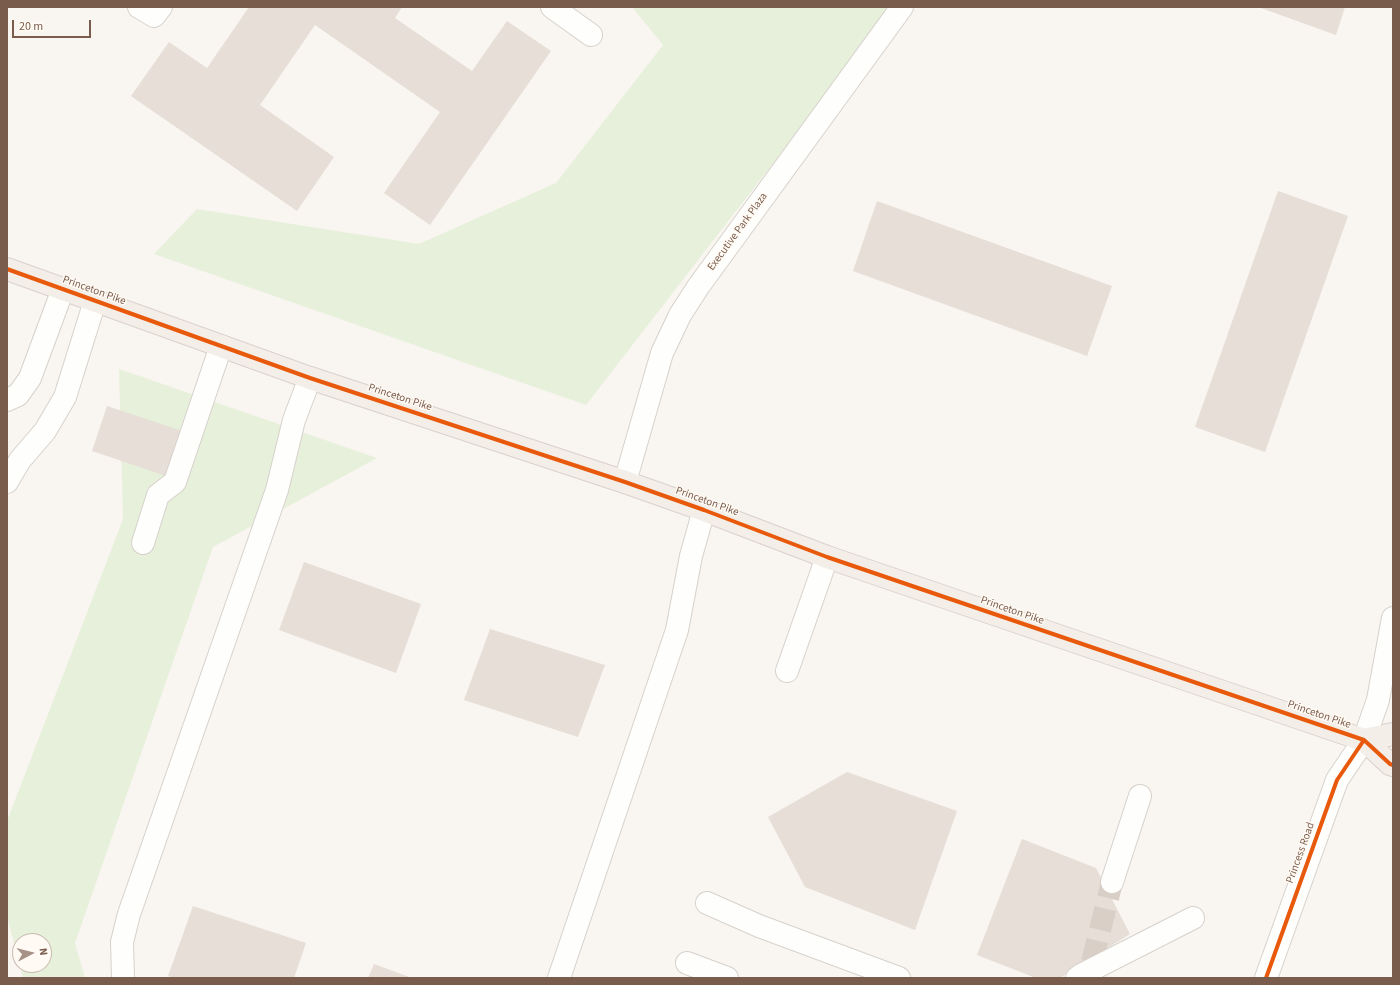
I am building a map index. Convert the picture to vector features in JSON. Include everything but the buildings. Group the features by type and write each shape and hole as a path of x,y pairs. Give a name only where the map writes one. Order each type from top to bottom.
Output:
{"main road":[{"name":"Princeton Pike","path":"7,270 310,378 625,482 704,510 827,557 1364,740 1393,766"},
{"path":"1364,740 1393,734"}],"street":[{"path":"139,7 154,16 161,7"},
{"path":"552,7 591,34"},
{"name":"Executive Park Plaza","path":"625,482 662,353 680,315 698,287 902,7"},
{"path":"7,400 18,395 30,378 63,289"},
{"path":"7,482 20,460 45,431 65,397 95,301"},
{"path":"143,544 158,495 175,482 221,346"},
{"path":"123,978 122,942 129,914 277,490 294,420 310,378"},
{"path":"559,978 677,630 691,556 704,510"},
{"path":"787,671 827,557"},
{"name":"Princess Road","path":"1266,978 1337,780 1364,740 1378,700 1391,642 1393,618"},
{"path":"1112,882 1140,796"},
{"path":"707,903 759,926 899,978"},
{"path":"1083,972 1194,918"},
{"path":"686,963 727,978"}],"green space":[{"path":"632,7 894,7 586,405 154,254 197,209 419,244 556,183 663,45"},
{"path":"119,369 377,458 213,547 75,943 85,978 23,978 22,973 52,973 52,933 12,933 12,935 7,916 7,821 123,519"}],"tunnel":[{"path":"1092,962 1112,882"}],"cycle path":[{"path":"7,269 310,378 625,482 704,510 827,557 1364,740 1390,764 1393,765"},
{"path":"1266,978 1337,780 1364,740"}]}
